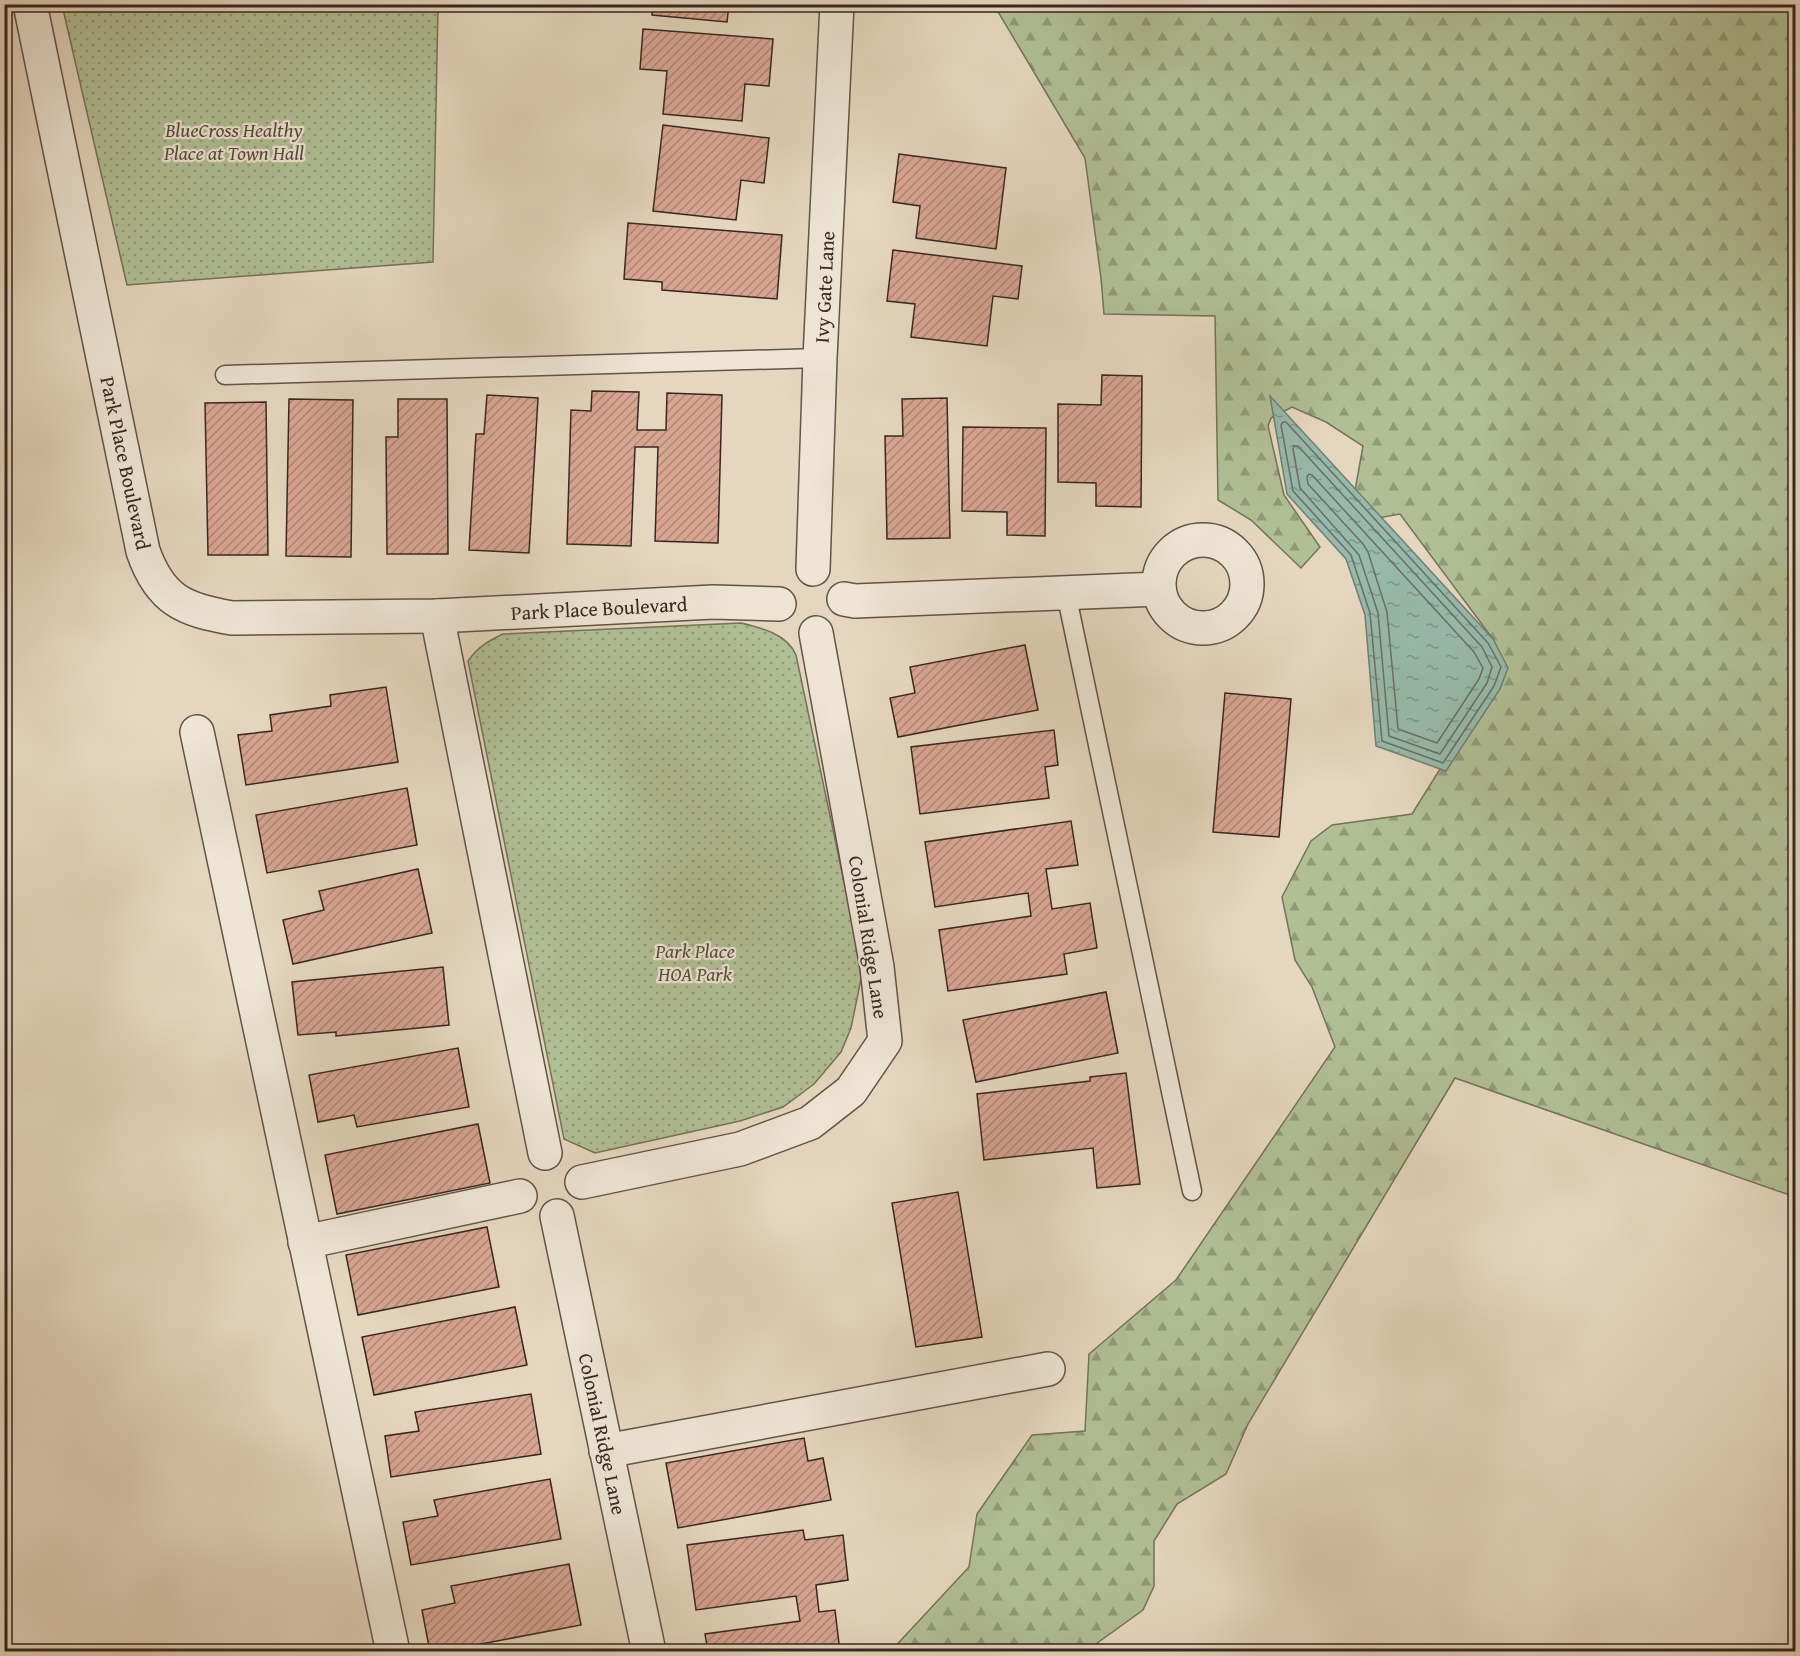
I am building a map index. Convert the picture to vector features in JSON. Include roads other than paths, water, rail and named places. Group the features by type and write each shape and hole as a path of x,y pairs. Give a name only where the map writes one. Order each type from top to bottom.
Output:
{"street":[{"name":"Park Place Boulevard","path":"30,4 144,551 148,566 159,584 177,602 204,613 232,618 437,616 713,602 779,604"},
{"name":"Ivy Gate Lane","path":"813,569 820,358 837,4"},
{"path":"813,569 828,573 842,589 844,598 839,618 834,625 816,633 805,633 796,629 782,614 779,604 784,584 790,577 813,569"},
{"path":"844,598 855,601 1159,589"},
{"path":"437,616 545,1153"},
{"name":"Colonial Ridge Lane","path":"582,1182 740,1149 810,1123 851,1091 885,1041 877,967 816,633"},
{"path":"197,732 393,1652"},
{"path":"545,1153 562,1154 572,1160 579,1168 582,1182 583,1189 579,1200 564,1215 543,1216 533,1212 520,1196 520,1175 524,1166 545,1153"},
{"path":"305,1242 520,1196"},
{"name":"Colonial Ridge Lane","path":"557,1216 650,1652"},
{"path":"606,1451 1048,1369"}],"lane":[{"path":"225,375 820,358"},
{"path":"1066,593 1192,1191"}],"water":[{"path":"1270,396 1493,639 1508,668 1500,689 1446,771 1376,746 1365,615 1346,559 1287,494"}],"park label":[{"name":"BlueCross Healthy Place at Town Hall","path":"234,140"},
{"name":"Park Place HOA Park","path":"695,962"}]}
